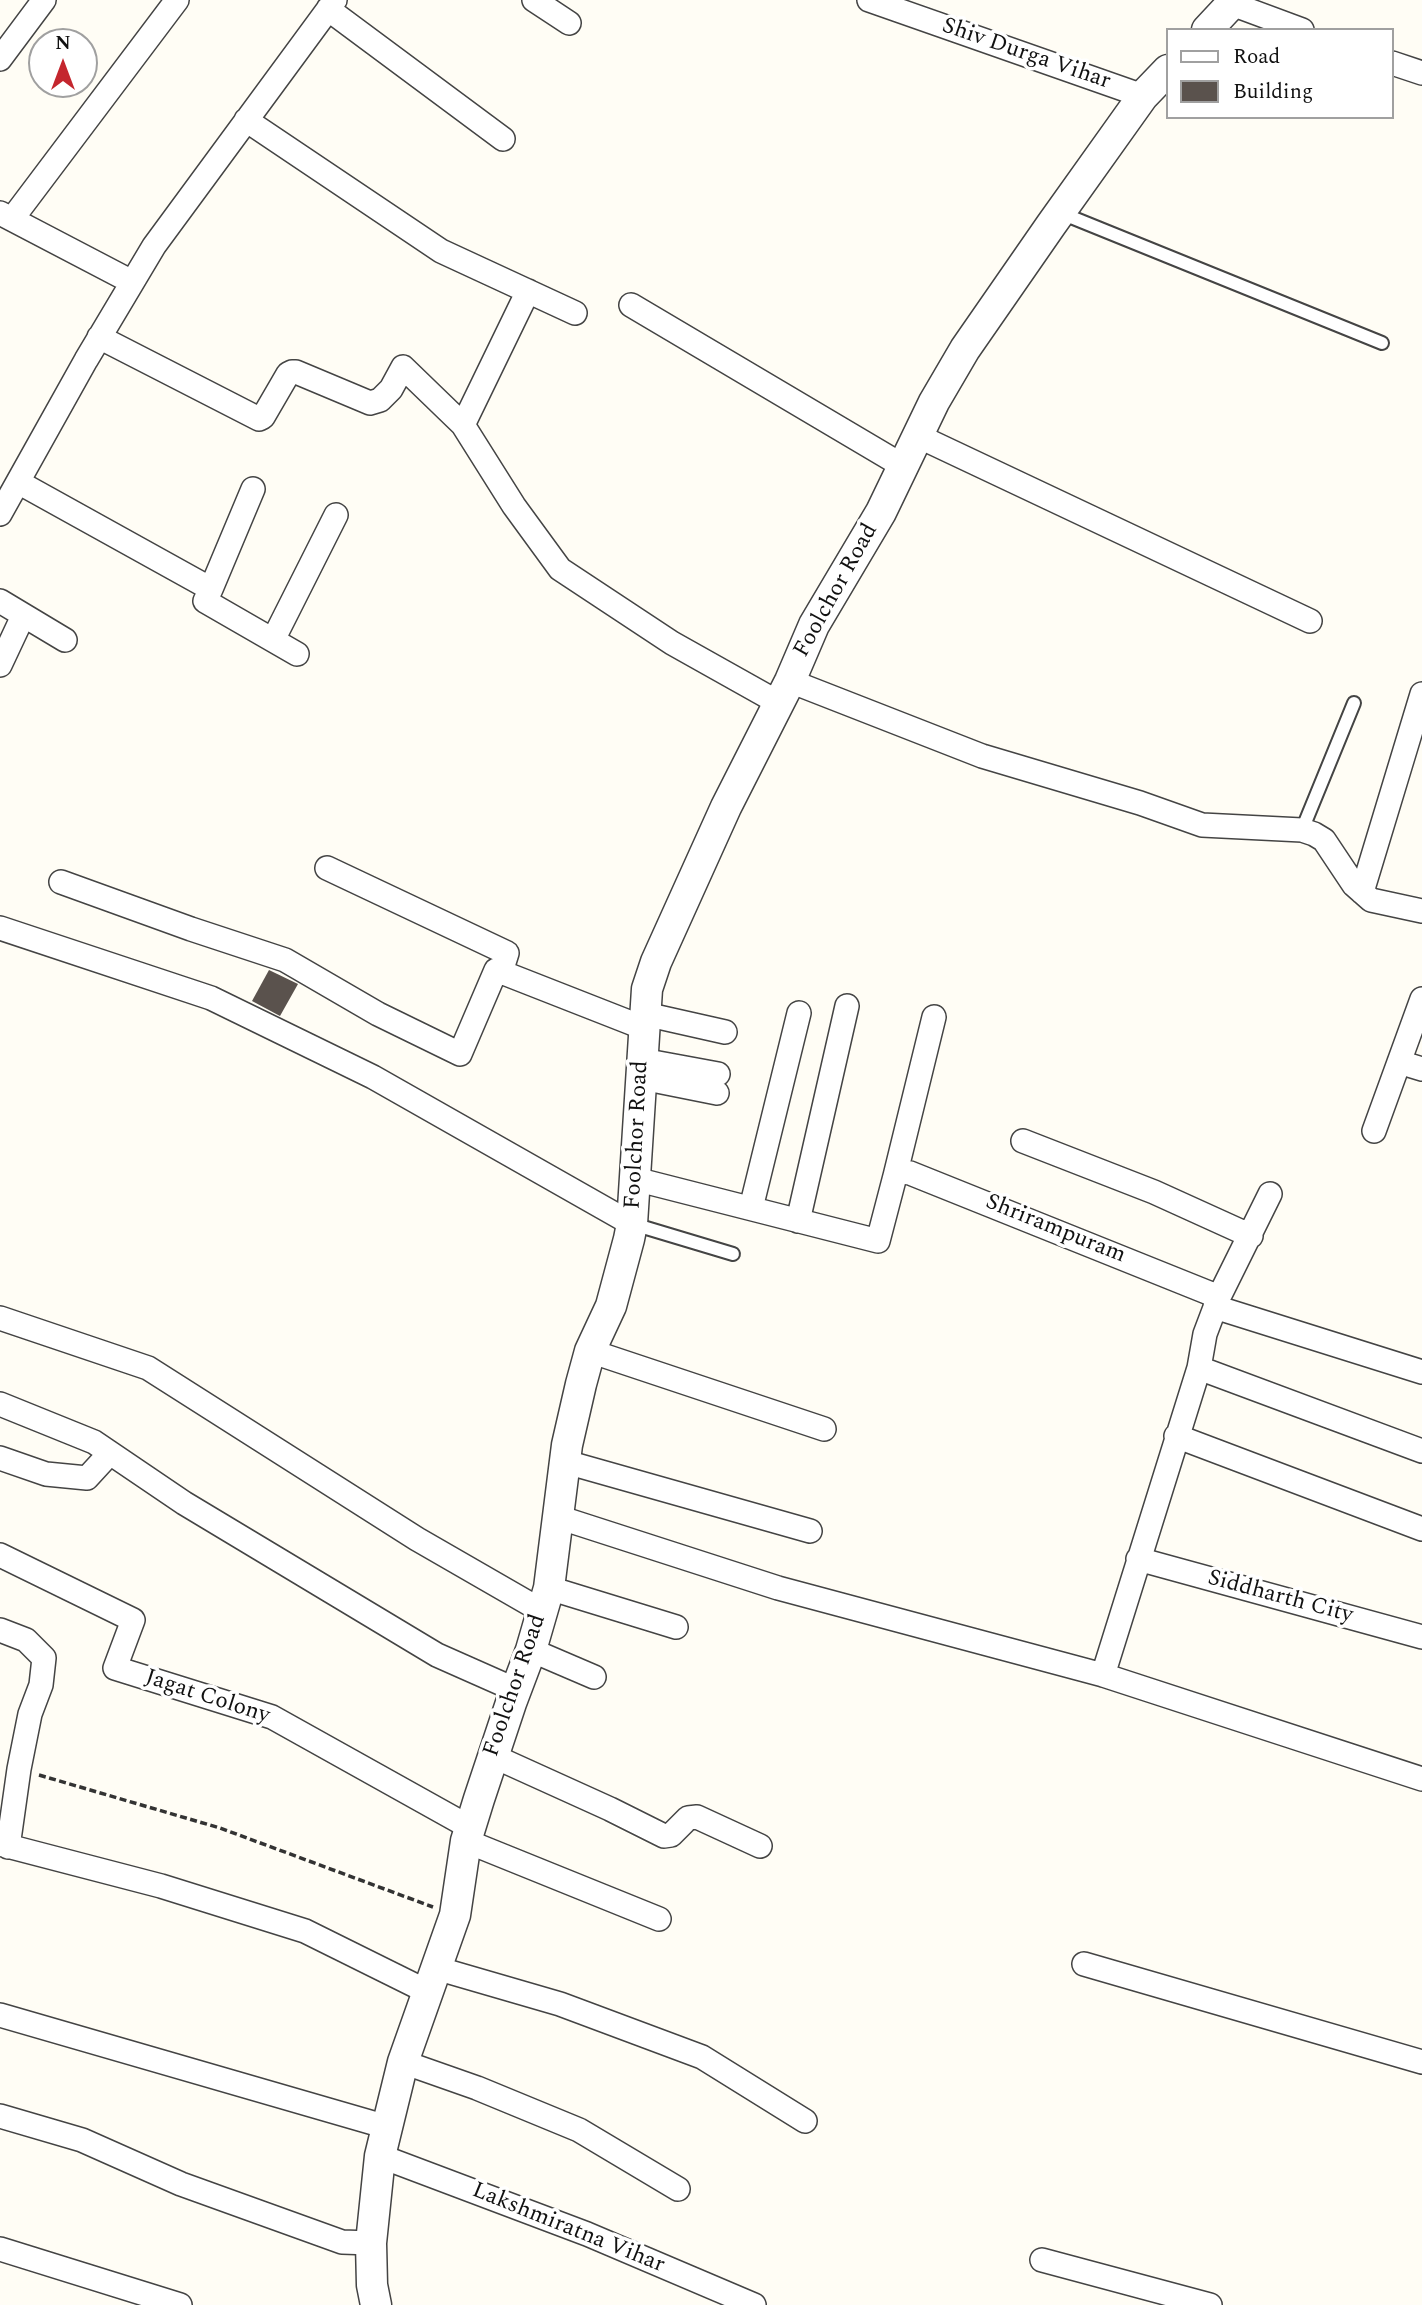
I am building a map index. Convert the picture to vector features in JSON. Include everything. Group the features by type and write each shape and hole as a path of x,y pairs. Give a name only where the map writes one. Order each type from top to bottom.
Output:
{"street":[{"path":"0,60 44,0"},
{"path":"132,282 6,216 177,0"},
{"path":"534,0 569,23"},
{"name":"Shiv Durga Vihar","path":"869,0 1143,96"},
{"path":"1209,28 1234,2 1298,28"},
{"path":"0,514 99,337 155,246 331,4 503,139"},
{"path":"1394,63 1422,73"},
{"name":"Foolchor Road","path":"376,2305 372,2285 371,2243 380,2156 403,2062 455,1915 469,1835 493,1756 531,1650 545,1599 570,1433 590,1351 611,1306 632,1224 645,1021 648,989 656,962 726,807 784,692 814,625 881,512 934,402 965,349 1143,96 1166,72"},
{"path":"246,120 441,251 575,313"},
{"path":"463,425 528,291"},
{"path":"631,305 903,467"},
{"path":"99,337 259,419 263,417 288,374 292,372 370,403 380,400 391,389 403,367 463,425 514,506 560,569 672,643 784,692 982,756 1140,803 1202,825 1302,830 1324,840 1354,885 1371,901 1422,911"},
{"path":"918,436 1310,621"},
{"path":"18,482 211,589"},
{"path":"253,489 205,601 297,654"},
{"path":"273,640 336,515"},
{"path":"0,601 65,640"},
{"path":"0,665 23,616"},
{"path":"1362,892 1422,694"},
{"path":"327,868 507,953 501,972"},
{"path":"61,882 285,960 378,1014 460,1054 496,970 645,1021 725,1032"},
{"path":"0,928 211,999 373,1077 632,1224"},
{"path":"1374,1131 1422,999"},
{"path":"798,1221 847,1006"},
{"path":"751,1208 799,1013"},
{"path":"635,1179 878,1241 934,1017"},
{"path":"1399,1062 1422,1069"},
{"path":"642,1069 718,1084"},
{"path":"1023,1141 1154,1192 1251,1236"},
{"name":"Shrirampuram","path":"895,1176 903,1172 910,1173 1217,1302 1422,1372"},
{"path":"1103,1675 1199,1368 1205,1335 1217,1302 1270,1194"},
{"path":"0,1318 148,1368 417,1539 545,1599 676,1628"},
{"path":"590,1351 824,1429"},
{"path":"1199,1368 1422,1451"},
{"path":"0,1404 94,1442 184,1503 438,1655 516,1690"},
{"path":"1176,1436 1422,1530"},
{"path":"0,1458 46,1474 87,1478 110,1453"},
{"path":"566,1462 810,1531"},
{"path":"558,1517 779,1588 1103,1675 1422,1779"},
{"name":"Jagat Colony","path":"0,1555 133,1620 115,1668 272,1717 469,1835"},
{"name":"Siddharth City","path":"1138,1559 1422,1637"},
{"path":"0,1630 26,1640 44,1658 41,1685 30,1714 4,1845 162,1886 305,1931 432,1980 560,2004 702,2057 805,2121"},
{"path":"531,1650 594,1677"},
{"path":"493,1756 610,1808 664,1836 671,1835 688,1818 697,1817 760,1846"},
{"path":"469,1835 659,1919"},
{"path":"1084,1964 1422,2062"},
{"path":"0,2015 387,2127"},
{"path":"403,2062 477,2088 579,2130 678,2189"},
{"path":"0,2116 82,2140 181,2184 342,2242 371,2243"},
{"name":"Lakshmiratna Vihar","path":"380,2156 587,2234 754,2305"},
{"path":"0,2249 180,2305"},
{"path":"1042,2260 1210,2305"}],"lane":[{"path":"1061,213 1382,343"},
{"path":"1302,830 1354,702"},
{"path":"632,1224 733,1254"}],"path":[{"path":"19,1769 220,1828 455,1915"}],"building":[{"path":"269,970 298,984 280,1016 252,1001"}]}
